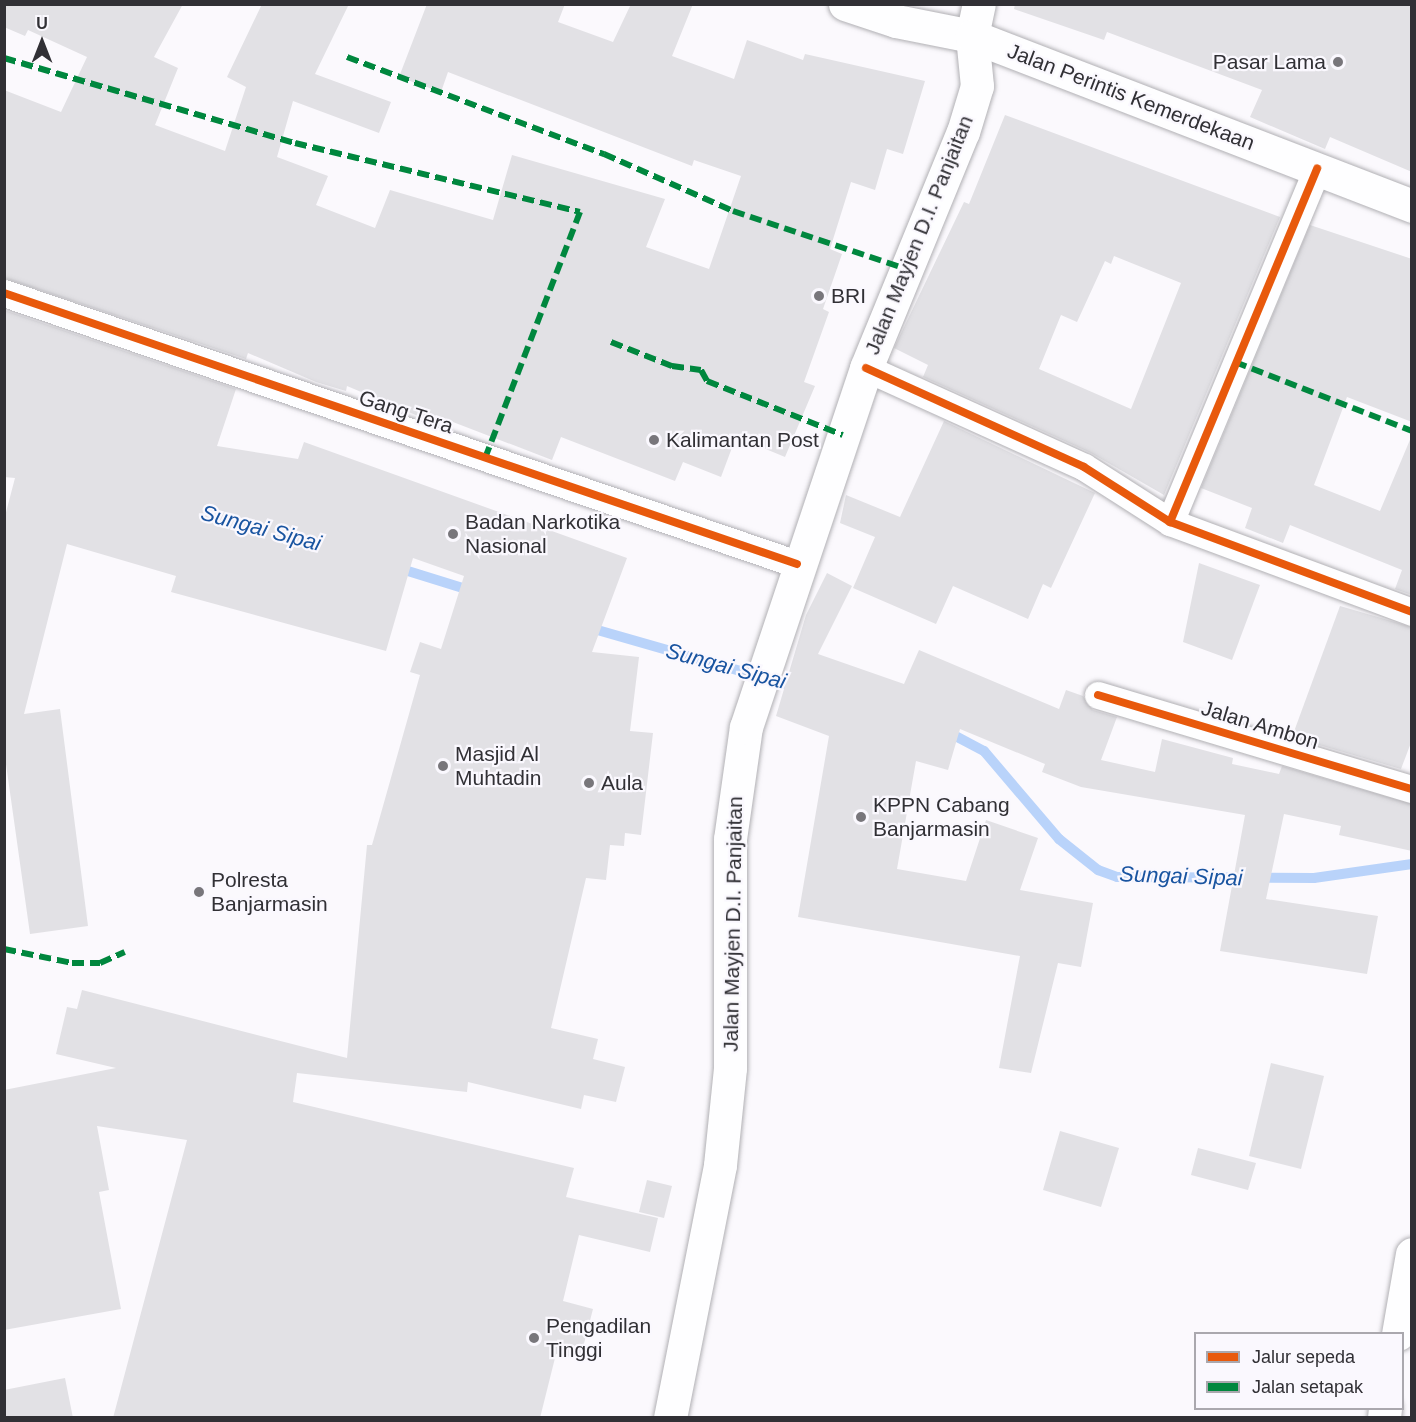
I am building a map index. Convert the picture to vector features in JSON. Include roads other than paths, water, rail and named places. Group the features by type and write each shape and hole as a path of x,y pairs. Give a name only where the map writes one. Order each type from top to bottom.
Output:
{"main road":[{"name":"Jalan Perintis Kemerdekaan","path":"845,4 896,21 975,20 1317,168 1412,206"},
{"name":"Jalan Mayjen D.I. Panjaitan","path":"670,1418 720,1165 730,1068 730,839 749,713 797,564 866,368 963,132 977,86 975,20"},
{"path":"1398,1332 1412,1254"}],"street":[{"path":"1170,522 1317,168"},
{"name":"Gang Tera","path":"4,293 797,564"},
{"path":"866,368 1084,467 1170,522 1412,612"},
{"name":"Jalan Ambon","path":"1098,695 1412,789"}],"waterway":[{"name":"Sungai Sipai","path":"395,567 472,591"},
{"name":"Sungai Sipai","path":"587,627 800,688"},
{"name":"Sungai Sipai","path":"946,731 984,751 1059,839 1098,870 1117,877 1314,878 1412,864"}],"place":[{"name":"Pasar Lama","path":"1338,62"},
{"name":"BRI","path":"819,296"},
{"name":"Kalimantan Post","path":"654,440"},
{"name":"Badan Narkotika Nasional","path":"453,534"},
{"name":"Masjid Al Muhtadin","path":"443,766"},
{"name":"Aula","path":"589,783"},
{"name":"KPPN Cabang Banjarmasin","path":"861,817"},
{"name":"Polresta Banjarmasin","path":"199,892"},
{"name":"Pengadilan Tinggi","path":"534,1338"}]}
